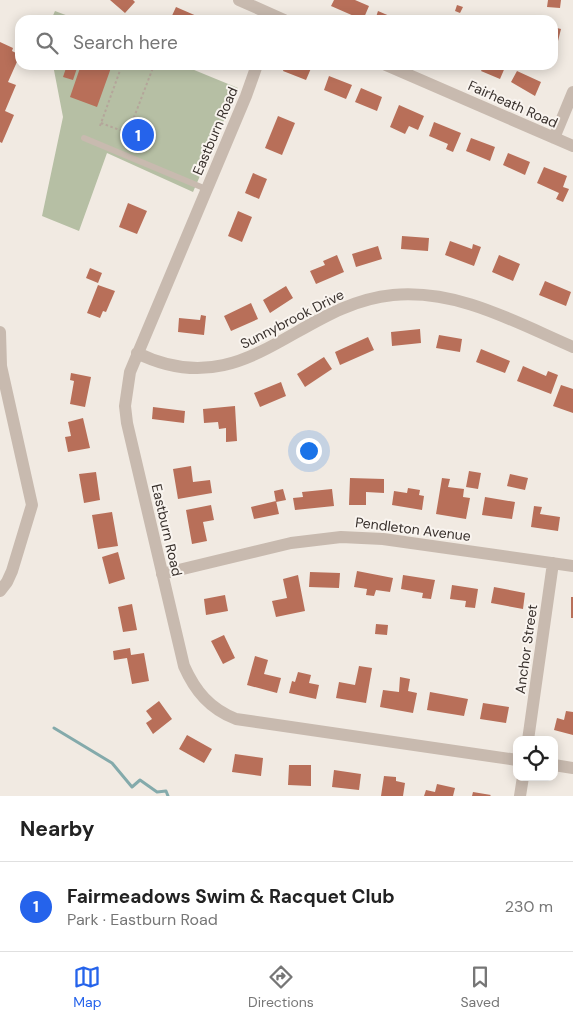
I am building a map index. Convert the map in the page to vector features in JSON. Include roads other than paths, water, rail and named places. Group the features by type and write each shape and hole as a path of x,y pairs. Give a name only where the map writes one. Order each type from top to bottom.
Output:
{"street":[{"path":"239,0 269,15"},
{"name":"Eastburn Road","path":"255,70 246,96 137,353 126,388 127,423 184,666 191,682 206,702 229,716 243,721 513,759"},
{"name":"Fairheath Road","path":"398,70 573,146"},
{"path":"554,138 573,92"},
{"name":"Sunnybrook Drive","path":"137,353 163,363 186,367 226,365 262,353 326,316 348,306 381,297 413,294 442,296 477,306 573,347"},
{"path":"0,332 1,366 32,501 12,571 0,591"},
{"name":"Pendleton Avenue","path":"162,574 291,543 341,537 383,539 573,566"},
{"name":"Anchor Street","path":"529,736 553,563"},
{"path":"558,766 573,768"},
{"path":"520,796 522,781"}],"lane":[{"path":"84,138 206,189"}],"waterway":[{"path":"54,728 112,763 132,787 140,780 157,792 166,791 168,796"}],"place":[{"name":"Fairmeadows Swim & Racquet Club","path":"138,135"}]}
